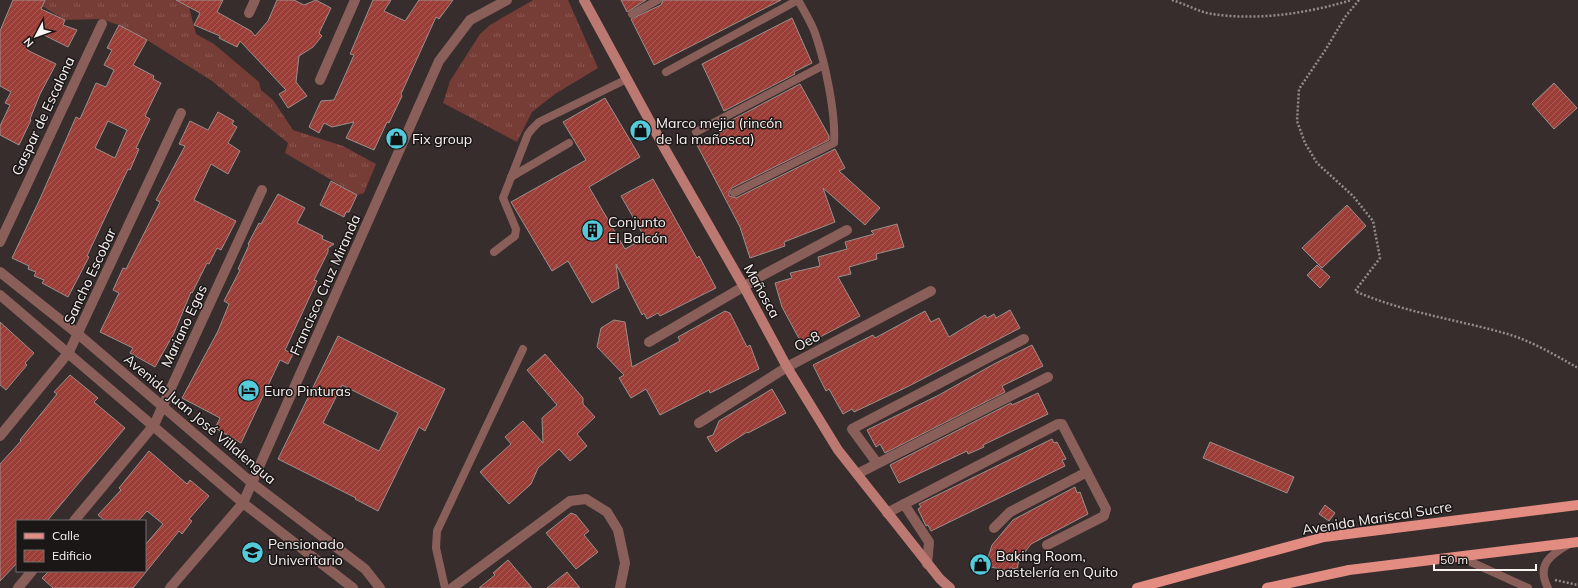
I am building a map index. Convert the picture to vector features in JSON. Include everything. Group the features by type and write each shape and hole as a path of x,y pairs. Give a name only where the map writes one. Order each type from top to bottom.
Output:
{"main road":[{"name":"Avenida Mariscal Sucre","path":"1137,588 1324,538 1578,505"},
{"path":"1267,588 1349,570 1574,542"}],"street":[{"path":"249,13 255,0"},
{"path":"320,80 355,0"},
{"name":"Francisco Cruz Miranda","path":"170,588 243,503 439,61 470,20 507,0"},
{"name":"Mañosca","path":"584,0 787,367 838,450 927,564 940,584 950,588"},
{"name":"Gaspar de Escalona","path":"0,242 102,24"},
{"name":"Sancho Escobar","path":"0,436 69,352 181,112"},
{"name":"Mariano Egas","path":"75,520 154,425 262,190"},
{"path":"649,342 847,230"},
{"name":"Avenida Juan José Villalengua","path":"0,272 78,334 252,483 365,569 380,588"},
{"name":"Oe8","path":"699,423 787,367 931,291"},
{"path":"0,295 69,352 243,503 353,588"},
{"path":"877,463 852,428 1024,339"},
{"path":"857,474 1048,377"},
{"path":"887,513 1058,424 1064,427 1106,509 1106,513 1104,516 1046,545"},
{"path":"994,528 1010,512 1087,472"},
{"path":"452,588 570,501 586,499 607,512 618,530 625,563 620,588"},
{"path":"904,504 929,542 927,564"},
{"path":"18,588 31,572"}],"lane":[{"path":"632,14 658,0"},
{"path":"666,72 798,0 815,32 824,65 836,128 834,143 734,193"},
{"path":"696,132 824,65"},
{"path":"494,252 515,236 516,229 503,198 528,134 539,122 627,79"},
{"path":"511,177 569,143"},
{"path":"445,588 436,548 437,531 523,349"},
{"path":"1548,588 1544,580 1545,562 1554,553 1574,542"},
{"path":"1460,557 1528,588"}],"path":[{"path":"1172,0 1212,14 1261,16 1324,8 1352,0"},
{"path":"1359,0 1345,17 1326,49 1299,89 1297,121 1305,143 1317,163 1353,196 1373,221 1380,258 1355,291 1378,302 1505,333 1544,349 1578,368"},
{"path":"1564,582 1578,585"}],"green space":[{"path":"45,0 176,0 189,7 196,34 214,44 259,82 261,90 273,100 293,130 343,146 376,164 364,193 357,195 285,153 288,143 212,81 147,40 119,25 100,19 65,20 42,6"},
{"path":"533,0 568,0 598,68 555,94 532,112 517,142 443,103 450,81 480,34 490,25"}],"building":[{"path":"13,0 45,0 41,9 65,20 63,25 77,30 68,47 36,31 27,50 56,64 40,94 30,119 31,120 19,145 0,135 0,126 10,105 5,103 11,92 0,86 0,31"},
{"path":"176,0 223,0 217,12 251,31 255,36 268,21 277,0 294,0 304,5 316,0 331,8 319,33 322,36 313,47 299,56 296,82 307,96 288,108 279,94 286,90 240,41 237,47 219,38 220,36 194,25 200,13"},
{"path":"373,0 391,0 384,11 405,21 419,0 453,0 439,19 436,17 401,94 402,96 389,123 387,122 374,150 346,138 354,122 332,127 324,123 319,133 309,127 321,101 334,100 354,55 350,54"},
{"path":"621,0 646,0 627,12"},
{"path":"663,0 781,0 654,65 631,19 661,5"},
{"path":"792,18 812,63 794,72 795,74 724,111 702,64"},
{"path":"119,25 147,40 133,65 154,76 153,79 161,83 145,116 150,119 136,148 139,149 130,170 128,169 87,256 89,257 68,297 42,283 44,280 34,276 36,272 28,269 29,266 12,258 76,117 80,119 96,83 106,87 114,70 104,65 112,50 107,48","holes":["108,121 127,130 115,158 95,148"]},
{"path":"1554,83 1577,108 1554,129 1532,104"},
{"path":"800,84 829,136 829,140 732,188 729,192 729,196 736,198 835,149 845,168 839,171 880,208 865,225 823,188 835,222 784,242 785,246 750,258 740,227 697,145 732,126 730,121"},
{"path":"605,98 640,157 589,187 625,249 645,238 621,196 653,179 697,258 699,256 716,288 660,316 658,313 647,319 644,313 642,315 616,264 619,288 592,303 568,261 552,271 511,202 586,160 563,122"},
{"path":"218,112 234,121 232,124 237,127 228,143 240,151 228,174 211,164 194,200 236,221 221,250 217,248 209,264 207,263 192,293 191,292 174,333 155,367 130,353 133,348 100,332 119,293 113,290 123,268 126,269 160,202 156,200 185,146 179,144 190,121 208,130"},
{"path":"331,181 357,195 349,212 346,212 344,217 320,205"},
{"path":"278,194 305,208 297,223 323,236 322,239 334,244 328,248 328,252 314,280 317,281 285,350 293,354 288,364 280,360 241,443 215,428 220,418 182,398 218,331 229,304 224,301 240,270 238,269 249,245 248,244 259,223 261,224"},
{"path":"1347,205 1366,226 1322,268 1302,248"},
{"path":"897,224 904,247 876,254 877,259 849,267 851,274 838,277 860,316 820,337 816,336 802,344 782,307 775,283 792,278 790,273 820,266 818,257 847,249 845,242 874,234 871,231"},
{"path":"1317,265 1330,277 1320,288 1307,275"},
{"path":"1010,310 1020,328 909,386 854,412 852,409 843,414 829,389 826,391 813,365 873,335 875,338 925,311 931,322 939,318 949,337 985,315 987,318 994,314 996,318"},
{"path":"725,311 730,313 747,347 750,345 759,369 710,393 709,390 660,415 646,389 631,398 619,378 624,375 597,347 601,328 614,320 625,322 632,367 680,341 678,337"},
{"path":"0,322 34,353 25,363 27,365 6,390 0,385"},
{"path":"338,336 445,389 425,431 419,427 378,511 355,499 356,498 278,459","holes":["342,385 398,413 379,451 323,423"]},
{"path":"1032,345 1043,366 1002,386 1005,392 885,453 880,444 876,447 867,430 939,395 994,364"},
{"path":"545,354 583,398 583,404 595,417 577,434 587,446 570,461 559,449 538,468 531,484 509,504 480,472 511,444 505,437 523,421 543,443 542,418 557,405 527,370"},
{"path":"70,375 98,398 94,402 125,428 48,520 16,520 16,564 0,581 0,464 21,441 20,440 57,394 54,392"},
{"path":"772,389 786,413 748,433 747,432 716,452 707,437 713,435 719,421"},
{"path":"1038,393 1048,414 983,445 984,447 968,454 967,451 899,483 890,465 1011,403 1012,405"},
{"path":"1052,439 1054,443 1057,442 1066,459 1062,460 1065,466 931,531 928,525 926,526 918,509 921,507 919,504"},
{"path":"1210,442 1294,477 1287,493 1203,458"},
{"path":"149,451 187,484 190,480 209,496 189,519 192,521 182,534 179,531 146,572 146,544 163,524 147,511 139,520 104,520 98,515 121,490 119,488"},
{"path":"1075,487 1077,493 1080,492 1088,514 1031,544 1019,560 1017,569 1010,568 1009,571 991,567 992,564 986,564 992,545 1013,520"},
{"path":"1325,505 1335,513 1329,521 1319,514"},
{"path":"571,513 576,515 589,531 584,535 598,552 576,569 546,533"},
{"path":"508,560 532,588 479,588 495,575 493,573"},
{"path":"48,572 146,572 133,588 53,588 42,578"},
{"path":"567,572 580,588 547,588"}],"place":[{"name":"Marco mejia (rincón de la mañosca)","path":"641,131"},
{"name":"Fix group","path":"396,139"},
{"name":"Conjunto El Balcón","path":"593,230"},
{"name":"Euro Pinturas","path":"248,391"},
{"name":"Pensionado Univeritario","path":"252,552"},
{"name":"Baking Room, pastelería en Quito","path":"980,564"}]}
